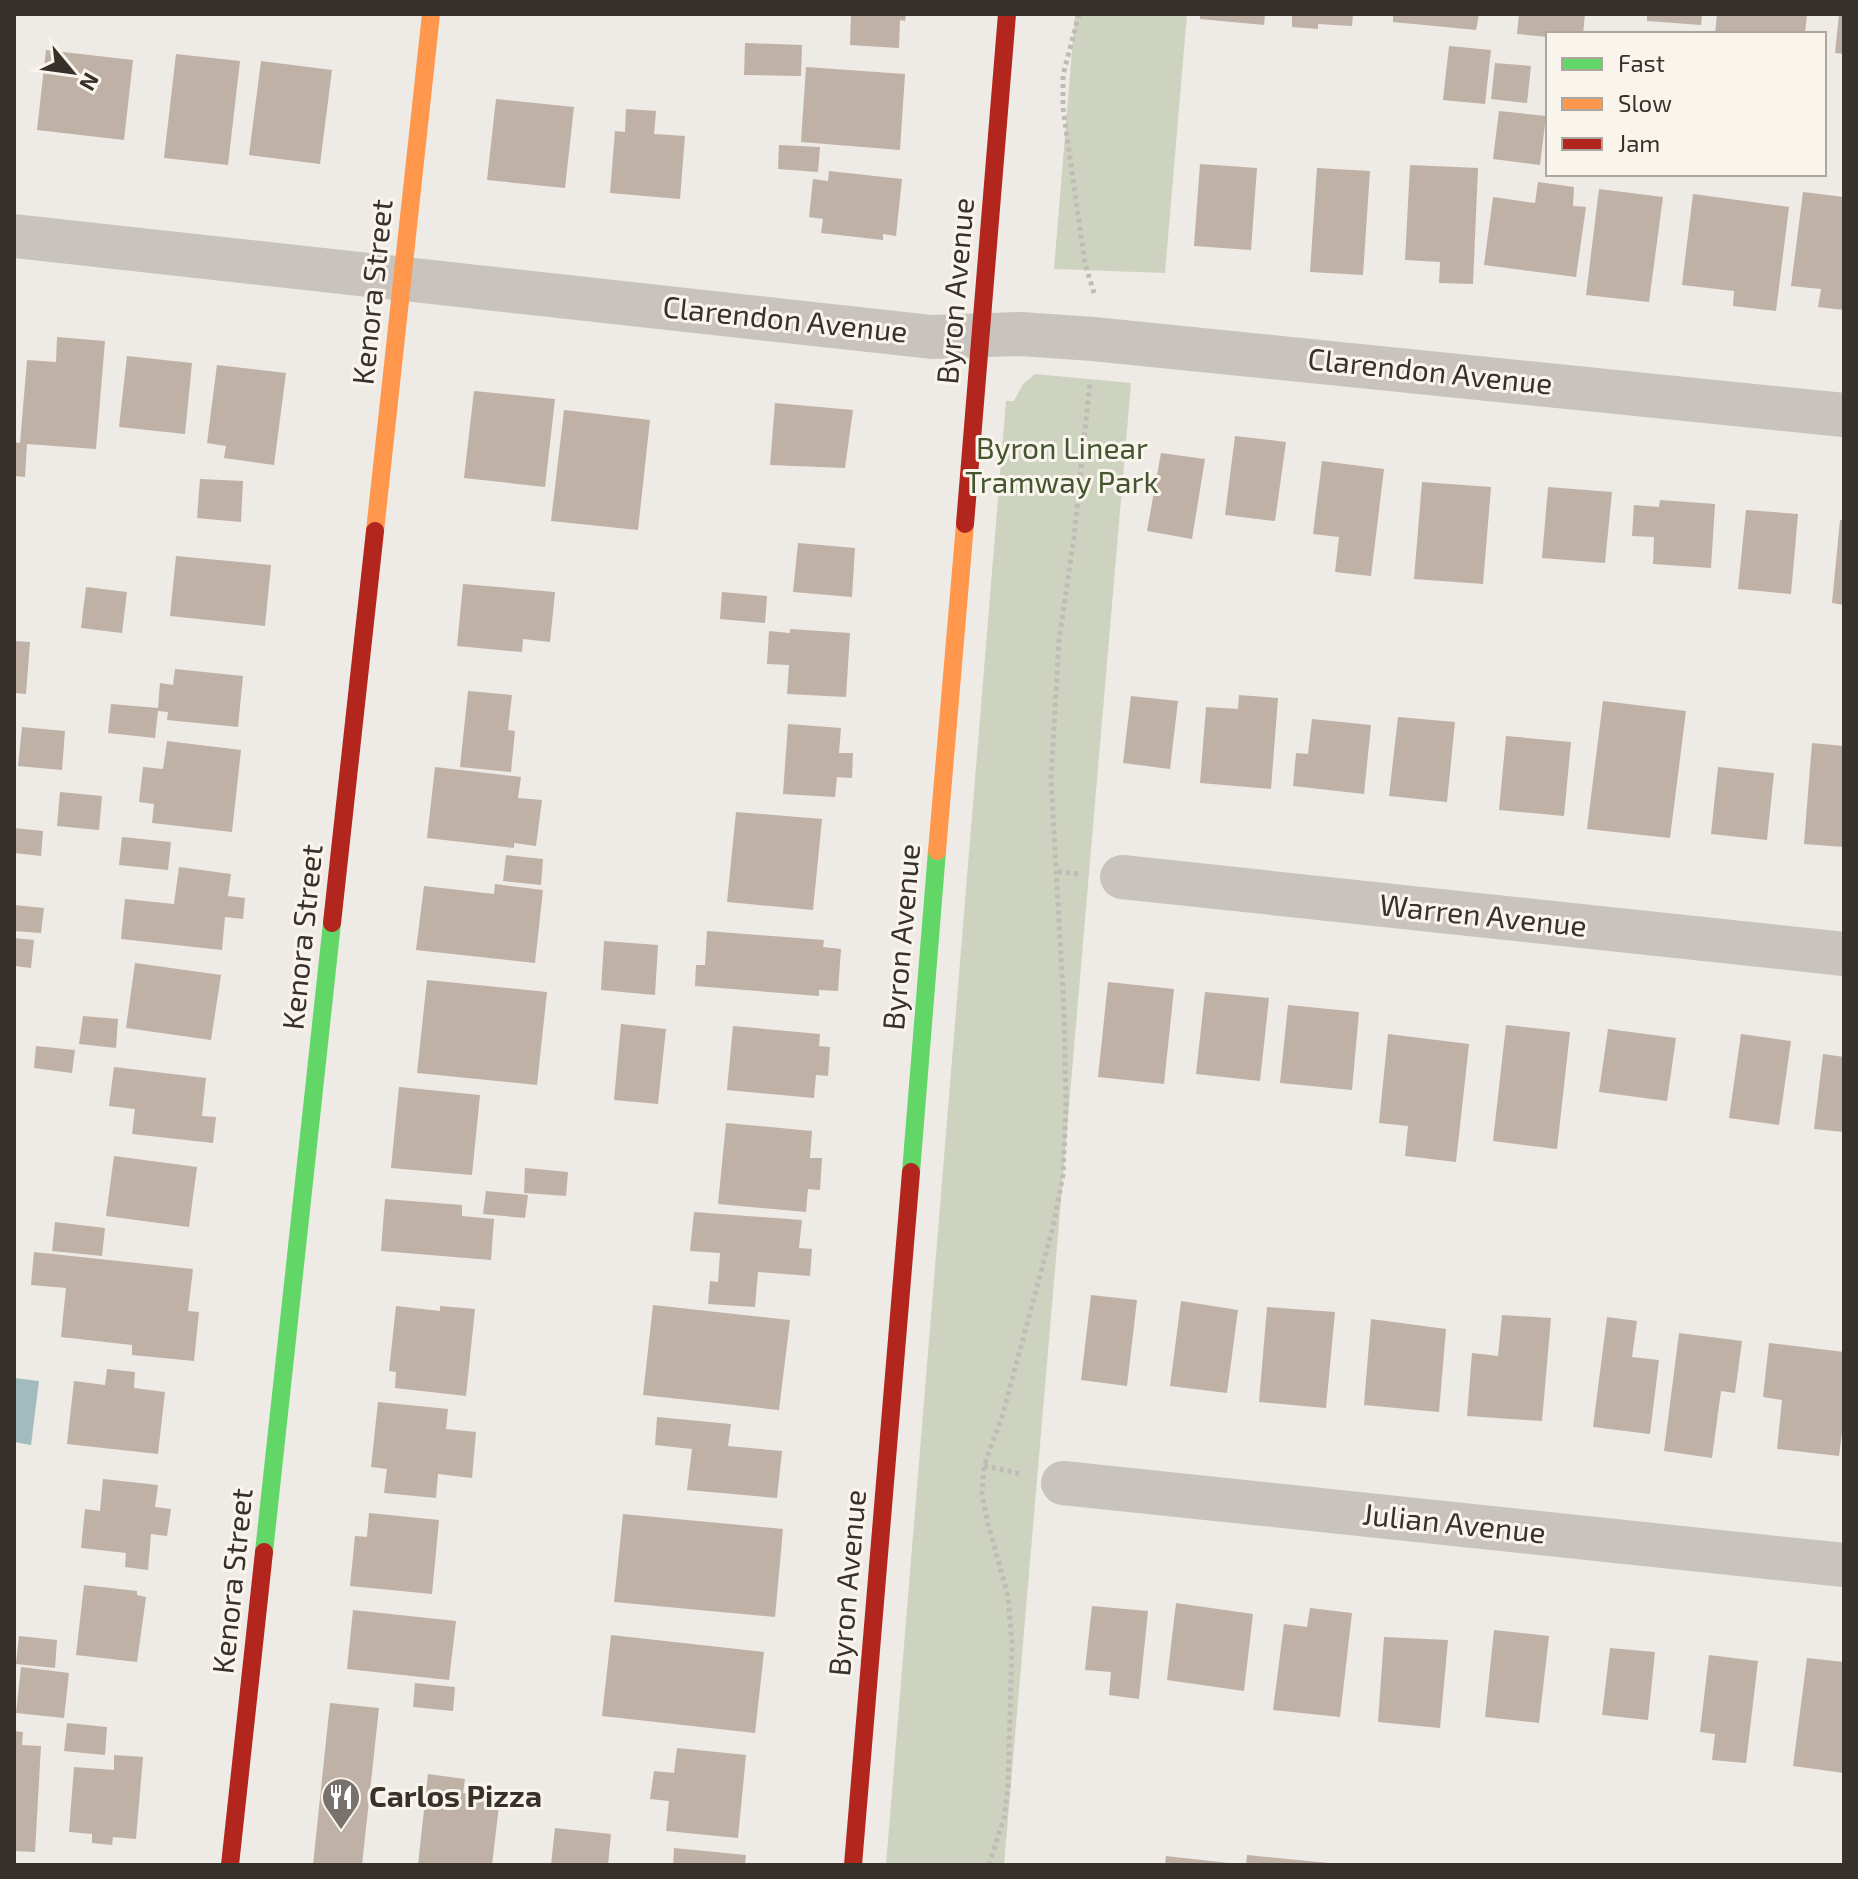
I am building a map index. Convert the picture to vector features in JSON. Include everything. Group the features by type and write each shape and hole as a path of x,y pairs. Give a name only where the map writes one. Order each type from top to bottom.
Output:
{"street":[{"name":"Kenora Street","path":"230,1865 431,14"},
{"name":"Byron Avenue","path":"853,1865 1007,14"},
{"name":"Clarendon Avenue","path":"14,236 932,337 1021,334 1093,339 1844,415"},
{"name":"Warren Avenue","path":"1122,877 1844,954"},
{"name":"Julian Avenue","path":"1063,1483 1844,1565"}],"path":[{"path":"989,1865 1004,1818 1008,1786 1012,1643 1008,1596 982,1494 984,1466 1002,1417 1053,1227 1063,1175 1066,1105 1064,1011 1051,779 1059,640 1074,537 1095,298 1085,264 1063,108 1063,75 1079,14"}],"green space":[{"path":"1075,14 1187,14 1165,273 1054,269"},
{"name":"Byron Linear Tramway Park","path":"1035,374 1131,383 1004,1865 886,1865 1006,401 1014,401 1023,384"}],"water":[{"path":"14,1378 39,1381 31,1445 14,1442"}],"building":[{"path":"851,14 906,14 905,21 900,20 899,48 850,45"},
{"path":"1200,14 1265,14 1264,25 1200,19"},
{"path":"1292,14 1353,14 1352,26 1318,24 1318,29 1292,27"},
{"path":"1393,14 1479,14 1476,30 1393,22"},
{"path":"1519,14 1585,14 1583,32 1546,32 1546,37 1517,34"},
{"path":"1647,14 1702,14 1701,25 1647,21"},
{"path":"1717,14 1807,14 1805,32 1715,32"},
{"path":"1839,14 1844,14 1844,54 1835,53"},
{"path":"745,43 802,45 801,76 744,75"},
{"path":"1449,46 1491,50 1485,104 1443,100"},
{"path":"46,50 133,60 124,140 37,130"},
{"path":"176,54 240,61 228,165 164,158"},
{"path":"261,61 332,70 320,164 249,155"},
{"path":"1495,63 1531,66 1527,103 1491,99"},
{"path":"806,67 905,74 900,150 801,142"},
{"path":"496,99 574,107 565,188 487,180"},
{"path":"626,109 656,111 654,134 685,136 680,199 610,193 615,131 625,132"},
{"path":"1499,111 1546,116 1540,165 1493,159"},
{"path":"779,145 820,147 818,172 778,169"},
{"path":"1200,164 1257,168 1251,250 1194,246"},
{"path":"1410,165 1478,168 1473,284 1439,283 1440,262 1405,260"},
{"path":"1317,168 1370,171 1363,275 1310,272"},
{"path":"829,171 902,179 896,236 883,234 883,240 821,233 823,219 809,217 813,179 828,181"},
{"path":"1538,182 1574,187 1573,206 1586,207 1576,277 1484,265 1493,197 1535,203"},
{"path":"1599,189 1663,197 1649,302 1586,295"},
{"path":"1803,192 1844,197 1844,310 1818,307 1821,289 1791,286"},
{"path":"1693,194 1789,207 1776,311 1733,306 1734,291 1682,285"},
{"path":"57,337 105,341 96,449 27,444 25,477 14,476 14,442 20,443 27,360 56,362"},
{"path":"127,356 192,363 185,434 119,427"},
{"path":"217,365 286,373 274,465 224,458 226,446 207,443"},
{"path":"474,391 555,399 545,487 464,478"},
{"path":"775,403 853,410 845,468 770,465"},
{"path":"564,410 650,420 638,530 551,521"},
{"path":"1235,436 1286,442 1275,521 1225,515"},
{"path":"1161,453 1205,459 1192,539 1147,531"},
{"path":"1322,461 1384,469 1371,576 1335,572 1339,537 1313,534"},
{"path":"200,479 243,481 241,522 197,518"},
{"path":"1422,482 1491,487 1483,584 1414,579"},
{"path":"1548,487 1612,492 1605,563 1542,558"},
{"path":"1660,500 1715,504 1711,568 1653,564 1654,537 1632,536 1634,505 1659,507"},
{"path":"1746,510 1798,514 1791,594 1738,589"},
{"path":"1840,520 1844,520 1844,605 1832,603"},
{"path":"798,543 855,548 852,597 793,592"},
{"path":"176,556 271,565 265,626 170,616"},
{"path":"463,584 555,592 550,642 523,639 522,652 457,646"},
{"path":"86,587 127,592 122,633 81,628"},
{"path":"722,592 767,596 765,623 720,619"},
{"path":"790,629 850,633 846,697 787,694 789,665 767,664 769,631 790,633"},
{"path":"14,641 30,642 26,694 14,693"},
{"path":"175,669 243,676 238,727 167,720 168,712 158,711 155,738 108,733 111,704 158,708 160,683 173,685"},
{"path":"468,691 512,695 508,730 515,731 511,772 460,767"},
{"path":"1239,695 1278,698 1271,789 1200,783 1206,707 1238,709"},
{"path":"1131,696 1178,701 1170,769 1123,763"},
{"path":"1603,701 1686,711 1670,838 1587,829"},
{"path":"1398,717 1455,722 1447,802 1389,796"},
{"path":"1312,719 1371,725 1364,794 1293,786 1296,753 1308,754"},
{"path":"788,724 841,728 839,753 853,753 852,778 837,777 835,797 783,794"},
{"path":"22,727 65,731 62,770 18,766"},
{"path":"1506,736 1571,742 1564,816 1499,810"},
{"path":"167,741 241,750 232,832 152,823 154,804 139,802 143,767 163,769"},
{"path":"1812,743 1844,746 1844,847 1804,844"},
{"path":"435,767 521,777 518,798 542,800 536,846 514,843 514,848 427,838"},
{"path":"1718,767 1774,773 1767,840 1711,834"},
{"path":"60,792 102,796 99,830 57,826"},
{"path":"736,812 822,819 813,910 727,902"},
{"path":"14,828 43,831 41,856 14,853"},
{"path":"122,837 171,842 168,870 119,865"},
{"path":"506,855 543,859 541,885 503,881"},
{"path":"179,867 231,874 228,896 245,898 243,919 225,917 222,950 121,939 125,899 174,904"},
{"path":"495,884 543,890 535,963 416,950 424,886 494,894"},
{"path":"14,905 44,908 41,933 14,931"},
{"path":"707,931 824,940 823,947 841,949 838,991 819,990 819,996 695,986 696,965 705,965"},
{"path":"14,938 34,940 31,968 14,966"},
{"path":"604,941 658,945 655,995 601,990"},
{"path":"135,963 221,975 211,1040 126,1028"},
{"path":"427,980 547,992 537,1085 417,1073"},
{"path":"1108,982 1174,989 1164,1084 1098,1077"},
{"path":"1205,992 1269,998 1260,1081 1196,1074"},
{"path":"1288,1005 1359,1012 1352,1090 1280,1083"},
{"path":"83,1016 118,1019 116,1048 79,1044"},
{"path":"621,1024 666,1029 658,1104 614,1100"},
{"path":"1506,1025 1570,1032 1557,1149 1493,1141"},
{"path":"733,1026 820,1034 819,1046 830,1047 828,1076 816,1075 814,1098 727,1090"},
{"path":"1608,1029 1676,1038 1667,1101 1599,1092"},
{"path":"1388,1034 1469,1044 1456,1162 1405,1156 1408,1126 1379,1123"},
{"path":"1741,1034 1791,1041 1779,1125 1729,1118"},
{"path":"36,1046 75,1050 72,1073 34,1068"},
{"path":"1823,1054 1844,1057 1844,1132 1814,1129"},
{"path":"114,1067 206,1078 202,1116 216,1117 213,1143 132,1134 135,1109 109,1106"},
{"path":"399,1087 480,1095 472,1175 391,1168"},
{"path":"726,1123 812,1131 810,1158 822,1158 820,1190 808,1189 806,1212 718,1204"},
{"path":"114,1156 197,1167 189,1227 106,1216"},
{"path":"525,1168 568,1172 566,1196 524,1193"},
{"path":"486,1191 528,1195 525,1218 483,1214"},
{"path":"385,1199 462,1205 462,1216 494,1219 491,1260 381,1251"},
{"path":"694,1212 802,1220 799,1248 812,1249 810,1276 758,1272 755,1307 708,1304 710,1281 718,1282 720,1253 690,1251"},
{"path":"55,1222 105,1228 102,1256 52,1251"},
{"path":"34,1252 193,1269 188,1311 199,1312 194,1361 132,1355 132,1345 61,1337 66,1288 31,1285"},
{"path":"1091,1295 1137,1300 1127,1386 1081,1380"},
{"path":"1181,1301 1238,1310 1227,1393 1170,1386"},
{"path":"653,1305 790,1320 779,1410 643,1395"},
{"path":"396,1306 440,1311 440,1306 475,1309 466,1396 395,1388 396,1372 389,1371"},
{"path":"1267,1307 1335,1312 1326,1408 1259,1402"},
{"path":"1502,1315 1551,1318 1542,1421 1467,1416 1472,1353 1498,1356"},
{"path":"1607,1317 1637,1321 1632,1357 1659,1360 1650,1434 1593,1427"},
{"path":"1371,1319 1446,1329 1439,1412 1364,1405"},
{"path":"1679,1333 1742,1341 1735,1393 1721,1391 1712,1458 1664,1451"},
{"path":"1769,1343 1844,1352 1844,1417 1839,1456 1777,1449 1782,1400 1763,1397"},
{"path":"107,1369 135,1372 134,1388 165,1392 158,1454 67,1444 74,1381 105,1385"},
{"path":"378,1402 448,1409 446,1429 476,1432 472,1478 438,1474 436,1498 384,1493 387,1469 371,1467"},
{"path":"657,1417 731,1424 728,1446 782,1451 777,1498 687,1490 692,1449 655,1445"},
{"path":"103,1479 158,1485 155,1507 171,1509 167,1536 151,1534 148,1570 125,1567 126,1553 81,1548 85,1509 100,1511"},
{"path":"369,1513 439,1520 432,1594 350,1586 355,1536 367,1537"},
{"path":"623,1514 783,1529 775,1617 614,1602"},
{"path":"84,1585 137,1591 137,1595 146,1597 137,1662 76,1655"},
{"path":"1176,1603 1253,1614 1244,1691 1167,1680"},
{"path":"1092,1606 1148,1611 1139,1699 1109,1695 1111,1672 1085,1670"},
{"path":"1310,1608 1352,1613 1340,1717 1273,1710 1284,1624 1307,1627"},
{"path":"353,1610 456,1621 449,1680 347,1669"},
{"path":"1494,1630 1549,1636 1539,1723 1485,1717"},
{"path":"611,1635 764,1652 755,1733 602,1716"},
{"path":"19,1636 57,1640 55,1668 16,1664"},
{"path":"1384,1637 1448,1640 1440,1728 1378,1722"},
{"path":"1610,1648 1655,1652 1648,1720 1602,1715"},
{"path":"1709,1655 1758,1661 1746,1763 1712,1760 1715,1734 1700,1732"},
{"path":"1807,1658 1844,1662 1844,1773 1793,1766"},
{"path":"21,1667 69,1673 64,1718 16,1713"},
{"path":"415,1683 455,1687 453,1711 413,1707"},
{"path":"330,1703 379,1708 362,1865 313,1865"},
{"path":"67,1723 107,1727 105,1755 64,1751"},
{"path":"14,1731 23,1732 22,1745 41,1746 35,1852 14,1851"},
{"path":"677,1748 746,1755 738,1838 666,1831 669,1801 650,1799 654,1771 674,1773"},
{"path":"114,1755 143,1757 136,1839 113,1837 112,1845 92,1843 92,1834 69,1832 74,1767 114,1770"},
{"path":"428,1774 465,1779 463,1793 500,1797 492,1865 418,1865"},
{"path":"555,1828 611,1834 608,1865 551,1865"},
{"path":"674,1848 746,1855 745,1865 673,1865"},
{"path":"1247,1855 1329,1863 1329,1865 1246,1865"},
{"path":"1166,1856 1229,1863 1229,1865 1165,1865"}],"traffic: fast":[{"path":"911,1172 937,851"},
{"path":"264,1552 332,923"}],"traffic: slow":[{"path":"375,531 431,14"},
{"path":"937,851 965,524"}],"traffic: jam":[{"path":"965,524 1007,14"},
{"path":"332,923 375,531"},
{"path":"853,1865 911,1172"},
{"path":"230,1865 264,1552"}],"place":[{"name":"Carlos Pizza","path":"341,1831"}]}
